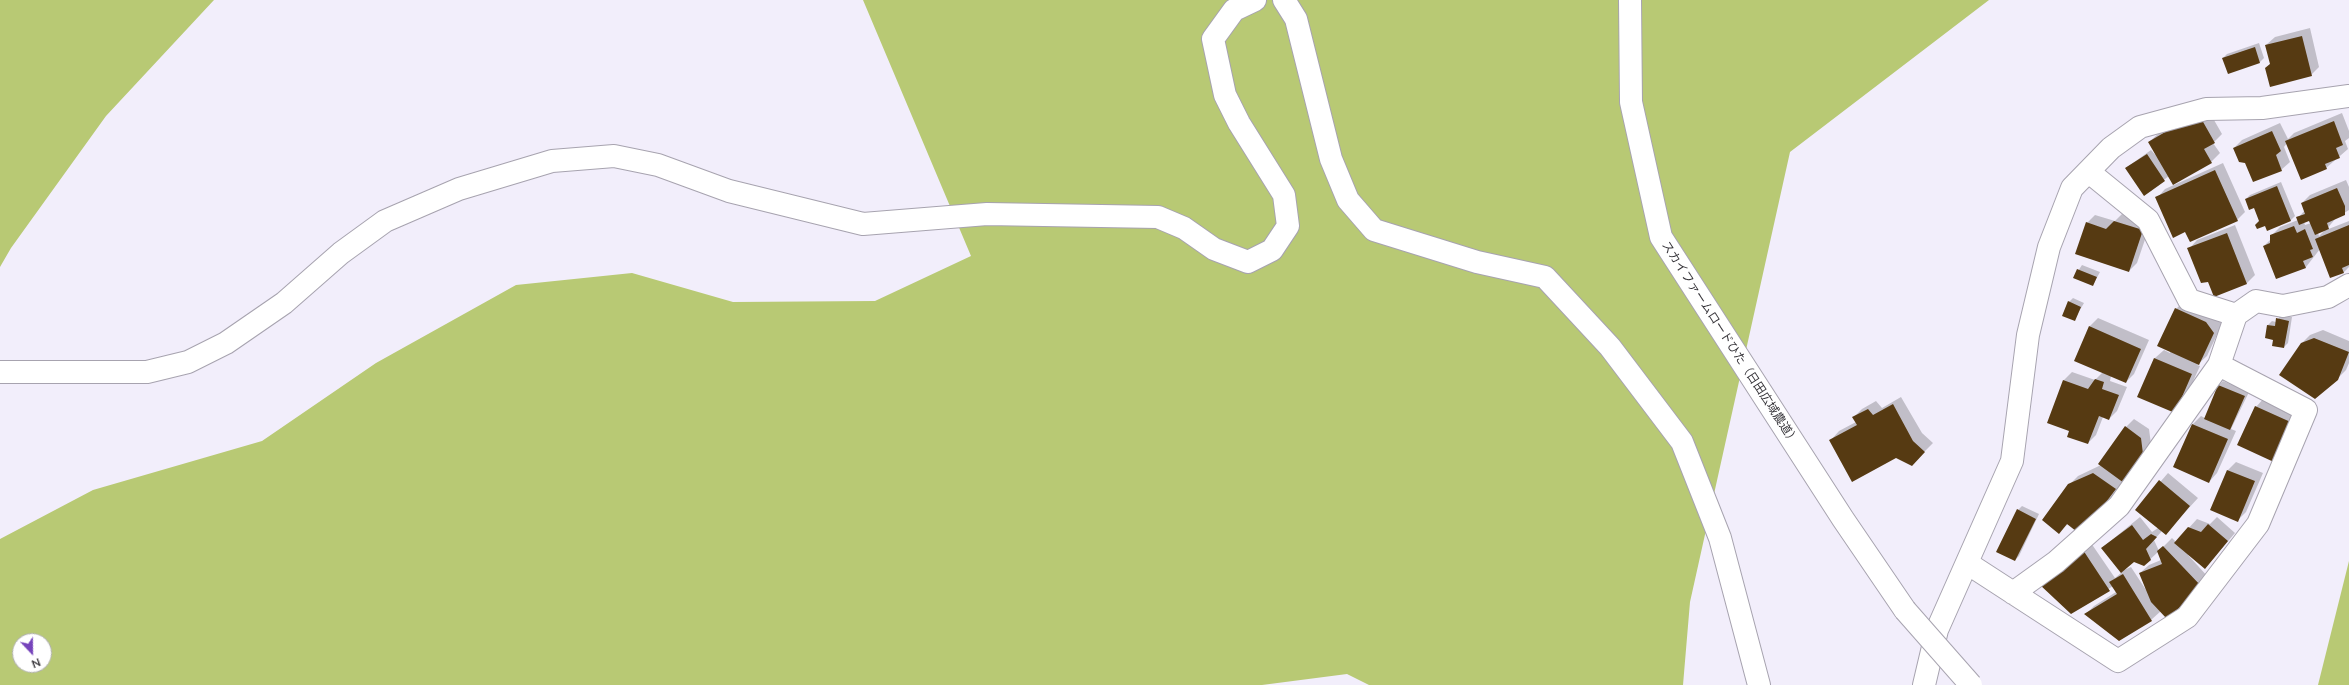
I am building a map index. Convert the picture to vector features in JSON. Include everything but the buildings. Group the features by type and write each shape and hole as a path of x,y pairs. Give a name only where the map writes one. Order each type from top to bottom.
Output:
{"street":[{"path":"0,372 147,372 188,362 226,343 284,303 341,253 385,222 459,189 552,161 614,156 658,165 729,191 863,224 987,214 1158,218 1184,228 1214,249 1248,262 1272,250 1288,226 1284,195 1239,123 1225,95 1213,39 1234,10 1255,0"},
{"path":"1284,0 1296,19 1331,160 1348,200 1374,230 1477,262 1545,277 1610,347 1682,442 1720,538 1759,685"},
{"name":"スカイファームロードひた（日田広域農道）","path":"1630,0 1631,102 1661,237 1844,519 1905,610 1971,685"},
{"path":"1924,685 1937,630 2012,461 2028,335 2048,247 2072,188 2111,148 2140,127 2206,109 2262,108 2349,96"},
{"path":"2089,172 2148,220 2189,300 2236,315"},
{"path":"2012,592 2056,562 2119,506 2219,365 2236,315 2256,301 2283,306 2328,297 2349,285"},
{"path":"1967,563 2118,660 2187,617 2258,524 2306,410 2219,365"}],"green space":[{"path":"0,0 214,0 106,116 11,248 0,267"},
{"path":"863,0 1989,0 1790,152 1690,602 1683,685 1369,685 1347,674 1262,685 0,685 0,539 93,490 262,441 376,363 516,285 632,273 733,302 875,301 971,256"},
{"path":"2349,561 2349,685 2318,685"}]}
